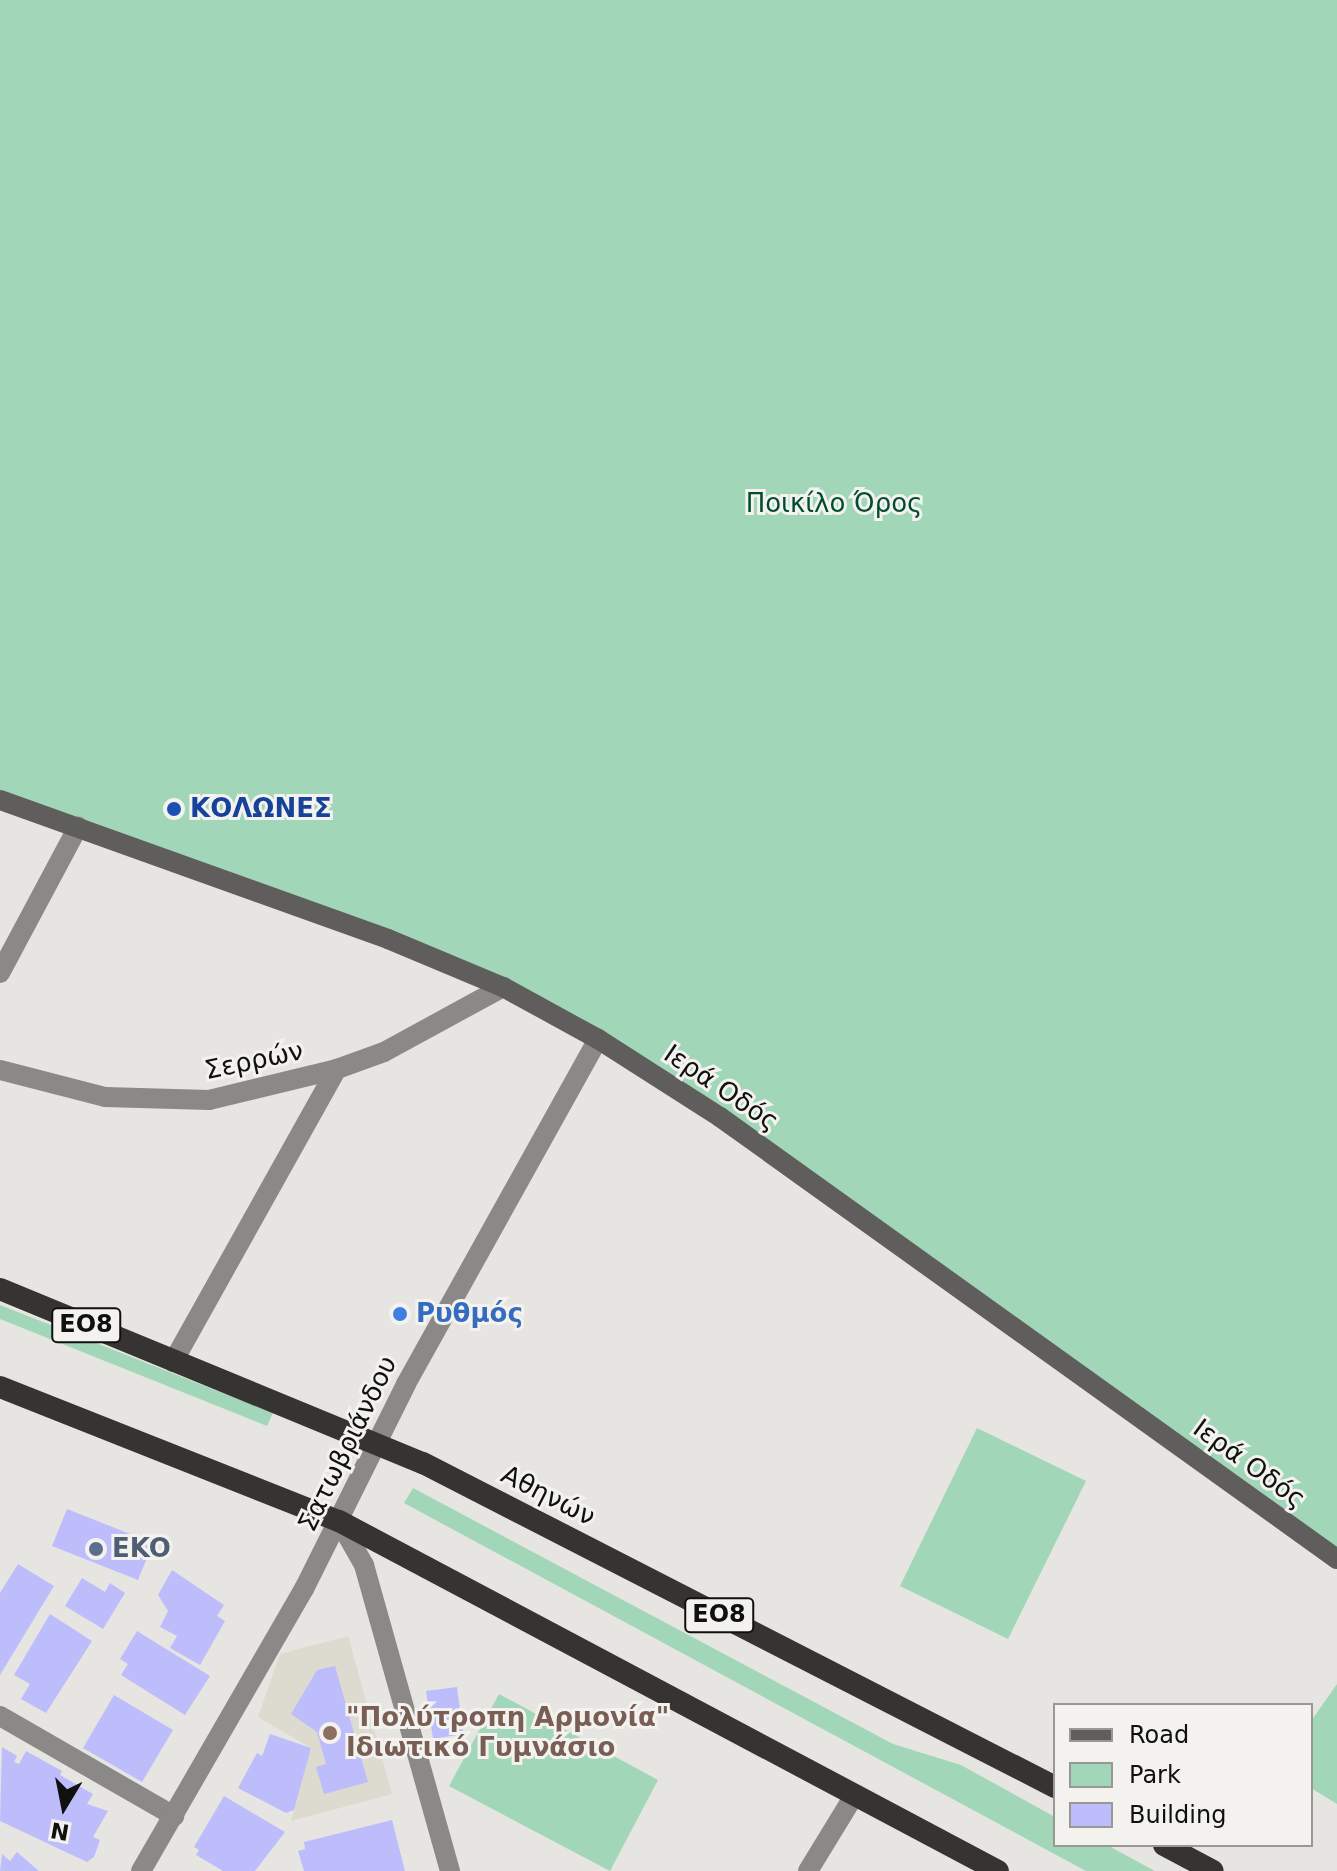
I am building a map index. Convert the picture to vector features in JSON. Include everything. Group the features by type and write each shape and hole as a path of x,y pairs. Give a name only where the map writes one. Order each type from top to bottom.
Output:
{"highway":[{"name":"Αθηνών","path":"0,1289 377,1443 1053,1786"},
{"path":"0,1387 339,1521 998,1871"},
{"path":"1168,1847 1213,1871"}],"main road":[{"name":"Ιερά Οδός","path":"0,800 259,890 503,987 598,1039 732,1125 1337,1559"}],"street":[{"path":"0,973 78,827"},
{"name":"Σερρών","path":"0,1070 105,1097 154,1102 209,1100 337,1069 416,1039 503,987"},
{"name":"Σατωβριάνδου","path":"141,1871 339,1521 377,1443 598,1039"},
{"path":"173,1362 337,1069"},
{"path":"339,1521 364,1565 450,1871"},
{"path":"0,1716 174,1816"},
{"path":"808,1871 855,1794"}],"shaded area":[{"name":"\"Πολύτροπη Αρμονία\" Ιδιωτικό Γυμνάσιο","path":"348,1636 392,1794 291,1821 311,1748 258,1717 280,1654"}],"green space":[{"name":"Ποικίλο Όρος","path":"0,0 1337,0 1337,1559 721,1117 503,987 0,800"},
{"path":"0,1305 273,1413 267,1426 0,1319"},
{"path":"977,1428 1086,1481 1008,1639 900,1586"},
{"path":"413,1488 893,1744 961,1765 1053,1816 1053,1847 1111,1847 1155,1871 1086,1871 404,1503"},
{"path":"1337,1684 1337,1804 1313,1789 1313,1718"},
{"path":"499,1694 658,1780 610,1871 449,1786"}],"building":[{"path":"67,1509 153,1543 138,1580 52,1546"},
{"path":"18,1564 54,1586 0,1675 0,1593"},
{"path":"172,1570 224,1605 217,1616 225,1621 200,1665 170,1648 177,1636 160,1627 168,1611 158,1595"},
{"path":"82,1578 105,1592 110,1583 125,1593 103,1629 65,1606"},
{"path":"50,1614 92,1641 46,1713 21,1699 30,1684 14,1675"},
{"path":"137,1631 210,1676 185,1715 121,1675 128,1664 120,1659"},
{"path":"335,1666 368,1782 324,1794 316,1767 326,1764 317,1732 291,1714 317,1670"},
{"path":"457,1687 463,1734 433,1739 426,1691"},
{"path":"114,1695 173,1730 142,1782 83,1748"},
{"path":"270,1734 311,1748 294,1810 286,1813 238,1788 257,1753 262,1756"},
{"path":"2,1747 17,1756 14,1762 19,1764 26,1751 62,1771 60,1775 93,1794 87,1804 108,1811 93,1837 100,1840 94,1857 87,1862 0,1821"},
{"path":"224,1796 285,1832 255,1871 223,1871 196,1855 199,1850 194,1847"},
{"path":"392,1820 405,1871 304,1871 298,1851 305,1849 304,1842"},
{"path":"17,1852 39,1871 0,1871 2,1854 10,1861"}],"place":[{"name":"ΚΟΛΩΝΕΣ","path":"174,809"},
{"name":"Ρυθμός","path":"400,1314"},
{"name":"EKO","path":"96,1549"},
{"name":"\"Πολύτροπη Αρμονία\" Ιδιωτικό Γυμνάσιο","path":"330,1733"}]}
